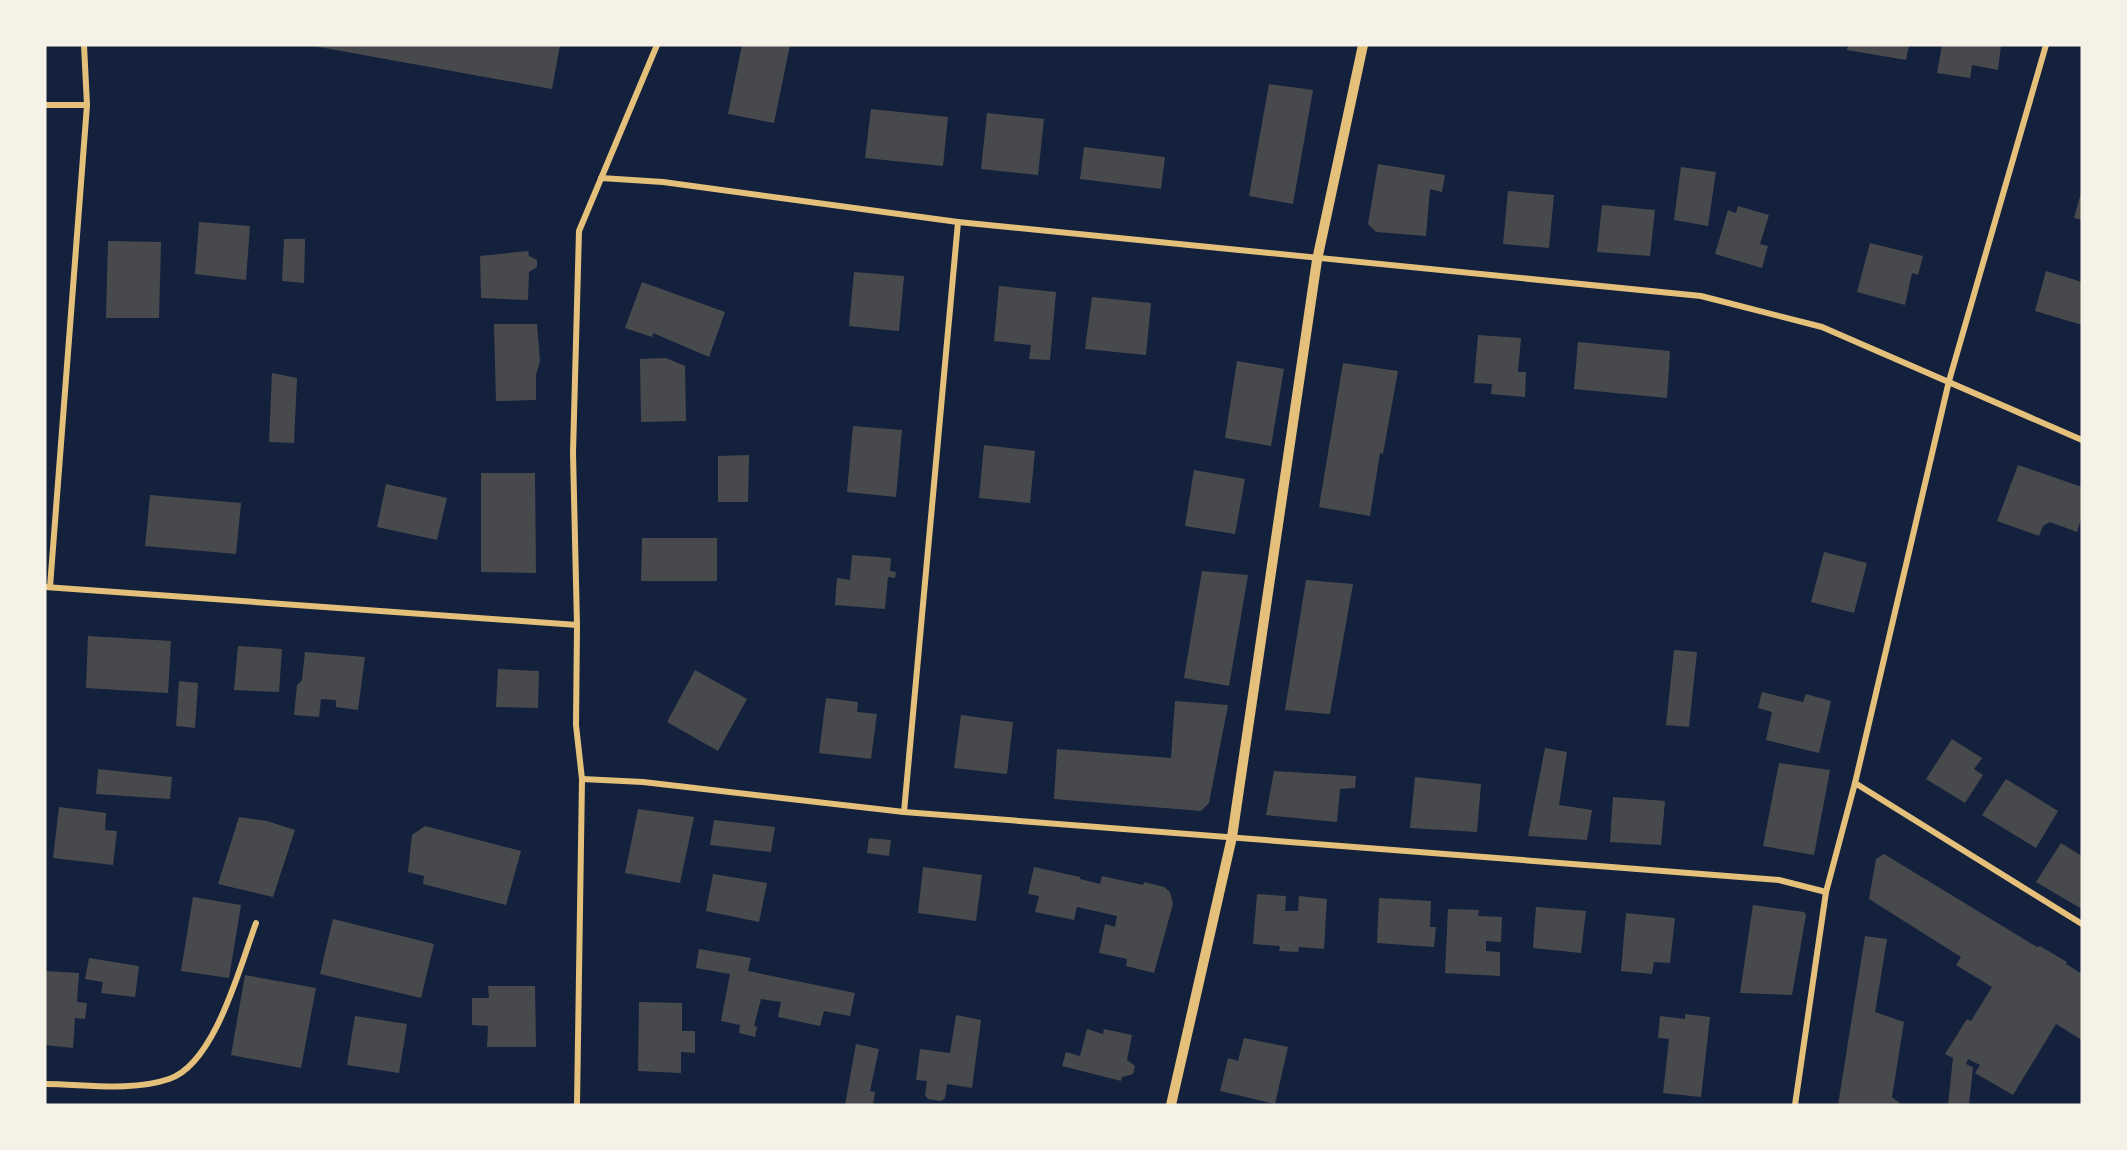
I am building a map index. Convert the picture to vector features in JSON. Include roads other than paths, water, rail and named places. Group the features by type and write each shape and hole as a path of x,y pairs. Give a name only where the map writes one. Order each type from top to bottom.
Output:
{"street":[{"path":"84,45 87,105 48,587 577,625"},
{"path":"577,1105 582,779 576,725 577,625 573,453 579,231 657,45"},
{"path":"1171,1105 1232,837 1317,260 1363,45"},
{"path":"1795,1105 1826,892 1855,783 1949,381 2046,45"},
{"path":"45,105 87,105"},
{"path":"602,178 663,182 958,222 1317,260 1701,296 1822,327 2082,440"},
{"path":"904,812 958,222"},
{"path":"582,779 643,782 904,812 1779,880 1826,892"},
{"path":"1855,783 2082,924"},
{"path":"45,1084 140,1085 171,1079 196,1062 213,1036 256,923"}]}
